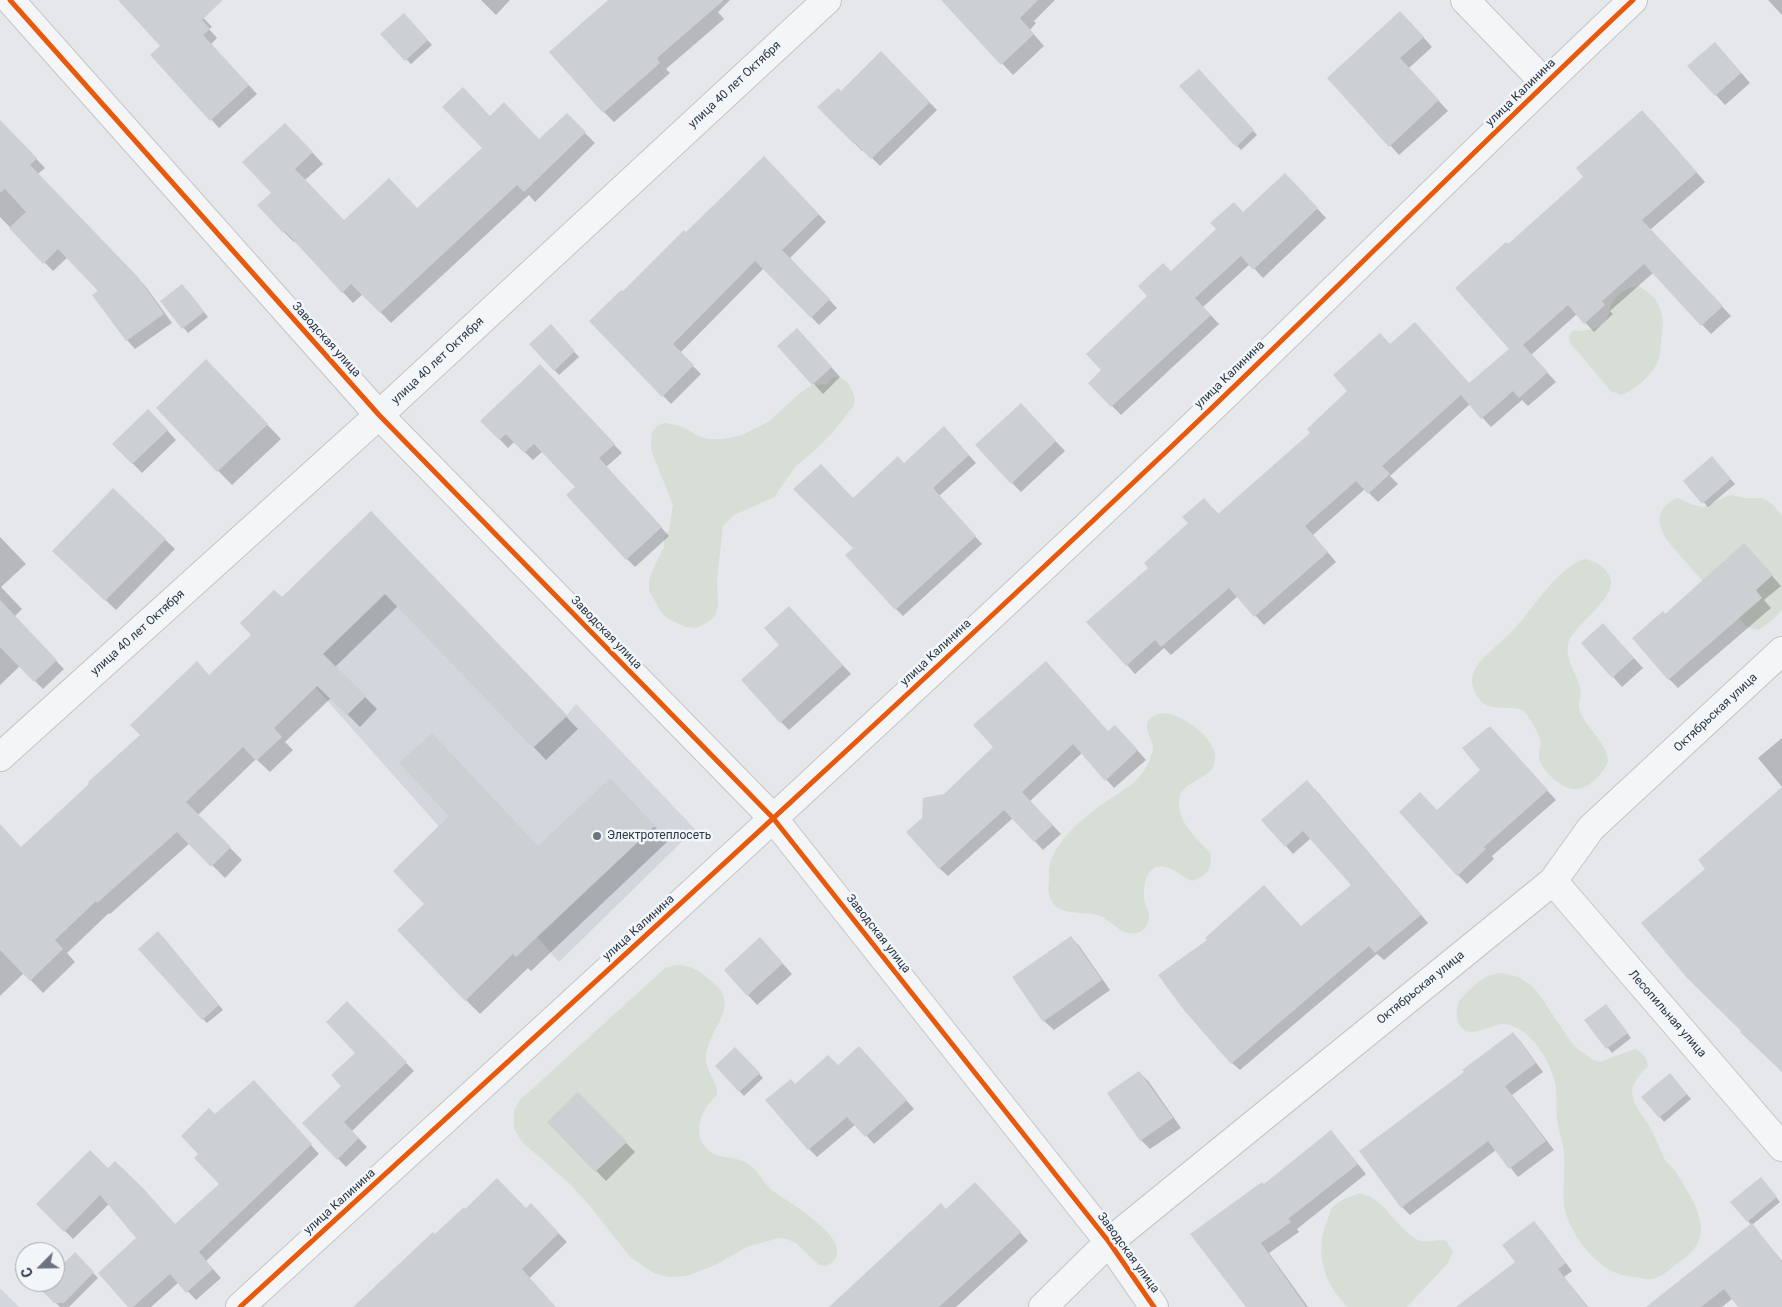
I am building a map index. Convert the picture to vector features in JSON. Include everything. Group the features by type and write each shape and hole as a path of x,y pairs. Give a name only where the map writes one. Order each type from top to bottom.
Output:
{"street":[{"name":"Заводская улица","path":"10,0 379,415 774,818 1110,1242 1154,1307"},
{"name":"улица 40 лет Октября","path":"0,757 379,415 827,0"},
{"path":"1465,0 1545,83"},
{"name":"улица Калинина","path":"240,1307 774,818 1172,445 1633,0"},
{"name":"Октябрьская улица","path":"1043,1307 1110,1242 1553,881 1591,828 1782,651"},
{"name":"Лесопильная улица","path":"1553,881 1782,1147"}],"shaded area":[{"path":"1638,286 1656,300 1661,312 1663,326 1660,355 1657,364 1644,380 1627,393 1621,395 1611,391 1571,344 1569,339 1570,334 1574,330 1582,331 1600,326 1607,318 1611,305 1619,294"},
{"path":"833,377 842,378 848,383 855,398 854,405 834,431 796,466 774,497 734,515 723,526 717,579 718,606 716,614 710,621 696,628 686,627 669,619 662,613 649,591 649,580 664,547 664,538 669,530 673,505 651,450 652,432 657,426 665,423 683,427 698,436 708,439 724,439 742,435 768,422 800,393 812,385 827,384"},
{"path":"1730,495 1745,498 1762,498 1772,504 1782,516 1782,610 1770,622 1758,630 1747,627 1695,572 1668,541 1662,532 1660,523 1663,509 1669,502 1678,498 1693,505 1704,507"},
{"path":"371,511 567,715 576,704 695,829 559,962 277,644 262,646 240,623 274,590 282,597"},
{"path":"1584,559 1597,563 1605,569 1611,581 1604,599 1572,636 1568,644 1568,656 1580,688 1580,711 1604,747 1608,761 1594,781 1582,788 1576,789 1569,788 1556,781 1541,764 1539,758 1539,736 1525,712 1519,709 1486,705 1475,692 1472,680 1474,670 1480,662 1514,629 1554,581 1563,572"},
{"path":"1158,714 1169,714 1185,720 1202,733 1214,750 1215,759 1213,767 1204,776 1188,785 1180,794 1179,800 1181,816 1189,830 1211,854 1211,860 1207,872 1192,881 1162,866 1152,870 1148,874 1144,892 1144,900 1149,914 1148,921 1142,930 1131,934 1097,915 1069,912 1057,907 1049,895 1049,870 1057,848 1070,831 1096,809 1138,779 1149,761 1153,749 1147,730 1148,721"},
{"path":"676,965 690,967 702,974 720,989 724,998 722,1017 708,1046 706,1057 717,1093 705,1109 701,1119 699,1134 703,1144 708,1150 719,1156 750,1165 773,1191 820,1224 837,1247 836,1257 827,1266 819,1265 796,1243 778,1238 747,1247 715,1265 686,1276 669,1277 654,1273 630,1257 590,1206 570,1184 522,1142 514,1128 514,1111 519,1101 665,968"},
{"path":"1502,973 1518,977 1531,985 1573,1045 1593,1060 1600,1062 1635,1049 1643,1054 1648,1066 1634,1084 1632,1096 1649,1125 1665,1160 1675,1171 1691,1197 1701,1226 1697,1244 1693,1250 1659,1277 1645,1279 1622,1275 1609,1270 1591,1255 1576,1236 1566,1215 1564,1205 1564,1152 1557,1119 1554,1079 1545,1058 1532,1039 1514,1026 1498,1024 1474,1032 1464,1029 1459,1024 1457,1007 1464,996 1484,978"},
{"path":"1359,1193 1376,1200 1401,1227 1419,1241 1446,1241 1453,1251 1447,1264 1407,1307 1348,1307 1332,1288 1327,1277 1323,1266 1322,1243 1330,1212 1338,1203"},
{"path":"0,1288 19,1307 0,1307"}],"building":[{"path":"118,0 223,0 202,20 210,29 203,35 249,85 210,121 150,55 160,46"},
{"path":"608,0 724,0 657,58 660,63 603,113 549,52"},
{"path":"941,0 1038,0 1020,18 1034,34 1001,65"},
{"path":"1400,11 1424,37 1400,58 1439,100 1389,147 1327,78"},
{"path":"404,13 428,40 405,61 380,34"},
{"path":"1715,42 1741,73 1715,96 1687,66"},
{"path":"881,51 930,102 871,159 817,107 838,88 841,91"},
{"path":"1199,69 1254,130 1236,147 1179,86"},
{"path":"463,87 490,116 504,102 539,139 567,113 586,132 524,192 517,185 380,313 351,284 342,293 285,231 283,233 257,205 271,193 242,162 285,123 313,152 295,169 344,220 389,178 417,208 482,148 442,107"},
{"path":"1642,110 1697,172 1642,220 1723,306 1701,326 1644,264 1602,301 1605,305 1584,324 1568,305 1523,345 1548,372 1519,398 1513,391 1481,419 1461,395 1382,466 1390,474 1368,494 1356,481 1305,526 1328,552 1254,617 1229,588 1161,647 1155,640 1126,666 1086,622 1148,568 1144,563 1188,523 1182,517 1204,498 1218,514 1310,433 1307,429 1347,391 1333,375 1380,333 1390,344 1415,322 1469,383 1509,349 1455,288 1583,177 1576,168"},
{"path":"0,120 37,158 30,165 138,277 164,314 126,341 92,295 98,291 58,249 43,264 9,228 26,212 5,189 0,193"},
{"path":"764,156 819,214 782,250 830,299 811,318 755,261 673,344 694,365 662,397 589,321 621,290 623,291 684,230 686,232"},
{"path":"1285,173 1318,208 1253,270 1241,256 1195,298 1211,315 1111,407 1088,383 1101,370 1086,354 1147,296 1138,286 1163,263 1171,271 1216,229 1210,223 1234,202 1243,212"},
{"path":"182,284 204,312 182,329 160,301"},
{"path":"551,324 575,351 554,371 529,344"},
{"path":"797,328 832,367 812,385 777,346"},
{"path":"206,359 268,424 217,472 156,408"},
{"path":"540,364 615,444 599,458 662,527 626,560 566,495 575,487 534,444 524,453 506,434 499,440 480,421"},
{"path":"1021,403 1056,441 1011,484 975,445"},
{"path":"148,409 168,430 132,464 112,444"},
{"path":"944,426 969,455 933,488 976,536 895,610 845,555 853,548 793,489 821,464 853,498 898,456 904,463"},
{"path":"1712,456 1731,479 1702,504 1683,481"},
{"path":"113,488 166,539 105,601 52,551"},
{"path":"371,511 567,716 533,748 385,594 323,654 366,696 347,715 317,686 274,728 282,737 256,761 243,747 186,802 231,847 211,867 177,832 97,903 96,901 55,940 63,949 30,981 0,950 0,824 21,847 140,735 130,725 197,661 209,675 251,635 240,623 274,590 282,597"},
{"path":"1744,543 1773,575 1756,590 1762,598 1668,680 1632,638 1663,611 1665,614"},
{"path":"0,600 57,660 34,682 0,647"},
{"path":"789,606 843,665 780,723 741,680 779,645 764,628"},
{"path":"1603,623 1634,658 1612,678 1581,643"},
{"path":"1046,661 1108,731 1115,725 1138,750 1105,781 1073,744 1022,792 1053,825 1034,842 1004,810 939,869 906,832 922,818 923,798 944,794 993,747 973,725"},
{"path":"1490,726 1548,790 1484,847 1486,849 1457,876 1399,812 1420,792 1437,810 1480,770 1462,748"},
{"path":"432,733 538,846 610,778 655,826 516,957 513,954 465,1001 397,930 424,904 393,871 449,816 399,763"},
{"path":"1307,780 1421,915 1375,953 1369,946 1231,1064 1183,1009 1158,975 1207,940 1205,938 1264,885 1301,926 1351,885 1303,831 1285,847 1261,820"},
{"path":"1782,787 1782,1072 1687,978 1641,923 1705,869 1698,860"},
{"path":"158,931 219,1005 202,1020 138,949"},
{"path":"1071,936 1102,980 1043,1022 1012,977"},
{"path":"760,937 783,963 747,996 724,970"},
{"path":"347,1001 407,1062 344,1122 359,1138 337,1160 302,1123 341,1086 331,1075 355,1053 326,1022"},
{"path":"1606,1004 1628,1033 1606,1049 1584,1020"},
{"path":"1513,1032 1536,1063 1505,1086 1546,1141 1509,1169 1488,1141 1401,1208 1359,1151 1464,1072 1462,1070"},
{"path":"859,1046 907,1100 865,1137 847,1117 808,1150 765,1100 791,1079 795,1084 828,1055 838,1065"},
{"path":"735,1047 760,1073 739,1092 715,1066"},
{"path":"1139,1071 1173,1118 1140,1141 1107,1093"},
{"path":"1670,1073 1687,1094 1659,1118 1641,1097"},
{"path":"254,1080 312,1144 199,1252 213,1269 186,1293 170,1274 133,1307 128,1307 98,1273 136,1238 100,1195 64,1232 36,1204 90,1150 108,1168 115,1161 143,1188 175,1224 219,1184 194,1158 198,1154 181,1136 209,1108 215,1114"},
{"path":"578,1092 627,1142 595,1172 547,1122"},
{"path":"1331,1130 1358,1164 1288,1219 1291,1222 1261,1243 1306,1307 1246,1307 1190,1234 1262,1182 1264,1184"},
{"path":"1761,1177 1777,1197 1747,1222 1730,1202"},
{"path":"497,1178 526,1208 531,1203 559,1233 522,1269 556,1307 353,1307 433,1232 435,1234 464,1207 465,1209"},
{"path":"975,1182 1021,1232 939,1307 829,1307 941,1203 946,1209"},
{"path":"1534,1221 1566,1263 1558,1269 1587,1307 1456,1307 1515,1262 1502,1245"},
{"path":"1752,1223 1782,1262 1782,1307 1738,1307 1724,1289 1701,1307 1646,1307"},
{"path":"75,1252 94,1272 64,1303 54,1303 43,1292 65,1292 65,1262"}],"cycle path":[{"path":"10,0 379,415 773,818 1109,1242 1154,1307"},
{"path":"240,1307 1056,556 1229,392 1633,0"}],"place":[{"name":"Электротеплосеть","path":"597,836"}]}
